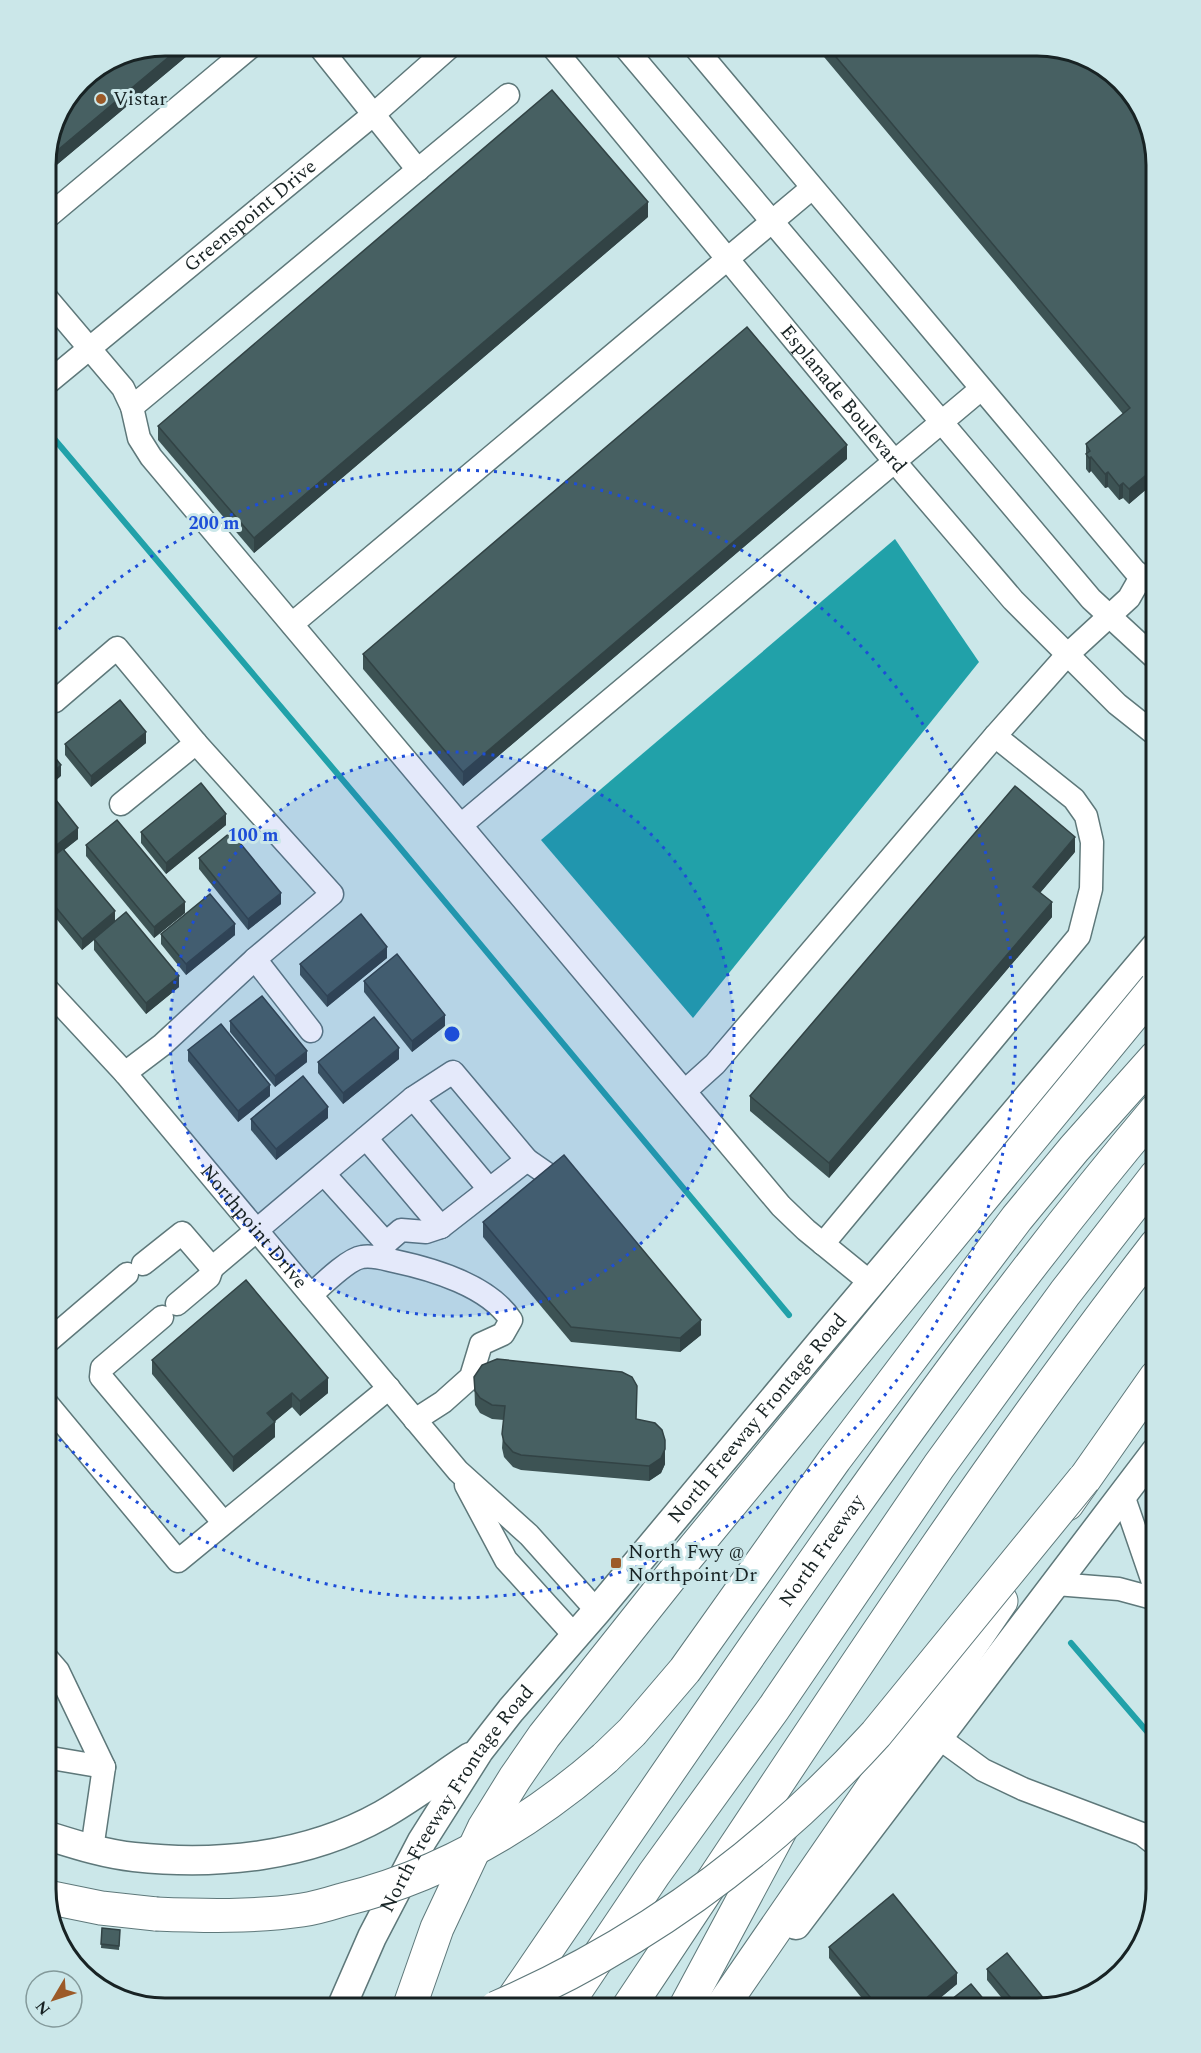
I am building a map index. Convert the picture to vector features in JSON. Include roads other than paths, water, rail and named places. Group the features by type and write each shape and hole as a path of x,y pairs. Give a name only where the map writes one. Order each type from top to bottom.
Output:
{"highway":[{"path":"413,1997 437,1928 484,1828 544,1736 680,1566 1146,999"},
{"path":"56,1899 101,1908 199,1916 304,1910 357,1897 418,1876 486,1843 549,1804 605,1758 632,1731 685,1670 841,1450 1017,1218 1074,1149 1146,1068"},
{"name":"North Freeway","path":"514,1997 713,1706 908,1429 1022,1277 1146,1122"},
{"path":"571,1997 654,1874 774,1708 946,1456 1072,1283 1146,1189"},
{"path":"635,1998 922,1569 1048,1387 1146,1258"},
{"path":"728,1998 1146,1392"},
{"path":"518,1997 568,1974 649,1928 730,1872 789,1822 841,1773 876,1734 1084,1479"},
{"path":"690,1998 922,1569"},
{"path":"496,1997 603,1867"}],"main road":[{"name":"North Freeway Frontage Road","path":"346,1997 395,1889 422,1841 479,1751 511,1710 597,1611 1146,958"},
{"path":"745,1998 803,1915 1146,1464"},
{"path":"56,1838 92,1849 132,1857 197,1862 244,1858 302,1848 341,1834 382,1815 479,1751"}],"street":[{"path":"56,210 240,56"},
{"path":"327,56 418,170"},
{"name":"Greenspoint Drive","path":"56,377 374,114 440,56"},
{"name":"Esplanade Boulevard","path":"560,56 895,462 1013,600 1117,704 1146,727"},
{"path":"631,56 1091,599 1146,650"},
{"path":"702,56 981,389 1146,576"},
{"path":"132,407 508,95"},
{"path":"292,624 812,188"},
{"path":"56,309 123,388 132,407 139,438 151,456 782,1206 823,1244 871,1283"},
{"path":"461,825 981,389"},
{"path":"685,1091 715,1064 995,736 1067,656 1146,582"},
{"path":"56,700 117,648 196,743 332,894 255,959 162,1044 125,1073"},
{"path":"823,1244 1079,936 1091,889 1092,842 1086,816 1074,799 995,736"},
{"path":"121,804 196,743"},
{"path":"255,959 312,1030"},
{"name":"Northpoint Drive","path":"56,999 125,1073 458,1471 529,1535 597,1611"},
{"path":"223,1522 101,1377 102,1368 209,1277 212,1268 256,1230 413,1098 453,1072 527,1160 554,1178"},
{"path":"413,1098 489,1190"},
{"path":"366,1138 441,1227"},
{"path":"311,1295 333,1275 361,1257 384,1250 401,1230 426,1232 441,1227 527,1160"},
{"path":"324,1174 384,1250 469,1286 502,1307 511,1320 503,1334 481,1344 471,1377 443,1402 415,1420"},
{"path":"56,1335 182,1233 212,1268"},
{"path":"56,1414 178,1561 389,1388"},
{"name":"Northpoint Drive","path":"458,1471 506,1560 575,1636"},
{"path":"1123,1495 1146,1562"},
{"path":"1056,1584 1119,1589 1146,1596"},
{"path":"56,1683 104,1767 92,1849"},
{"path":"939,1738 982,1770 1023,1790 1146,1837"},
{"path":"56,1759 104,1767"}],"water":[{"path":"895,539 979,662 693,1018 541,840"}],"waterway":[{"path":"56,441 396,843 789,1315"},
{"path":"1071,1643 1146,1730"}],"place":[{"name":"Vistar","path":"101,99"},
{"name":"North Fwy @ Northpoint Dr","path":"616,1563"}]}
